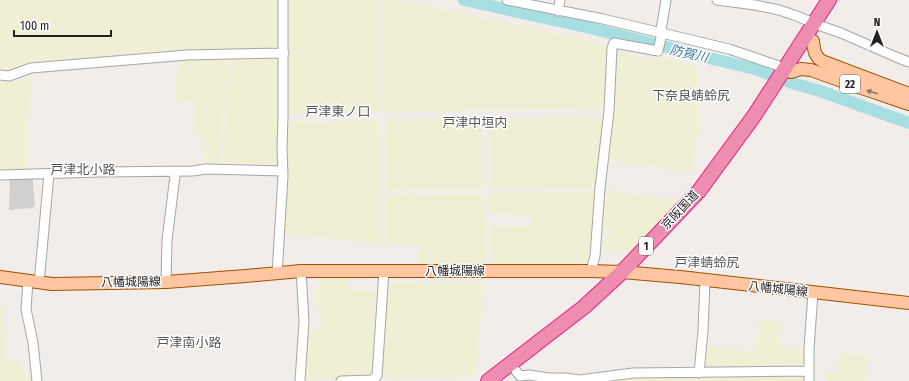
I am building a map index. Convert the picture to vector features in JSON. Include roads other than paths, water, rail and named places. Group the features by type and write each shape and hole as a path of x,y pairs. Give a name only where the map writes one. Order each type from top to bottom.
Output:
{"highway":[{"name":"京阪国道","path":"787,71 813,41 829,0"},
{"name":"京阪国道","path":"502,381 564,334 628,273 699,190 779,85 818,25 839,0"},
{"name":"京阪国道","path":"488,381 628,273"}],"main road":[{"name":"22","path":"813,41 815,53 822,61 909,94"},
{"name":"22","path":"787,71 802,69 811,70 909,104"},
{"name":"八幡城陽線","path":"0,277 52,284 166,282 301,271 591,271 628,273 909,303"}],"street":[{"path":"277,274 282,184 284,53 283,0"},
{"path":"507,0 603,19 729,49 787,71"},
{"path":"558,11 560,0"},
{"path":"591,271 595,256 600,188 609,111 612,48 614,43 658,51 666,0"},
{"path":"719,0 779,10 909,62"},
{"path":"0,75 9,76 31,68 187,55 284,53"},
{"path":"0,175 99,172 173,172 206,169 282,171"},
{"path":"166,282 167,240 175,176 173,172"},
{"path":"37,381 33,343 26,309 34,282 49,174"},
{"path":"300,381 304,321 301,271"},
{"path":"341,381 372,380 377,376 384,271"},
{"path":"699,373 703,331 705,281"},
{"path":"809,381 809,349 813,293"},
{"path":"516,371 520,376 529,375 580,380 633,374 808,371"}],"waterway":[{"name":"防賀川","path":"464,0 586,27 755,69 909,123"}],"district":[{"name":"下奈良蜻蛉尻","path":"691,95"},
{"name":"戸津東ノ口","path":"338,111"},
{"name":"戸津中垣内","path":"475,122"},
{"name":"戸津北小路","path":"83,169"},
{"name":"戸津蜻蛉尻","path":"707,262"},
{"name":"戸津南小路","path":"189,342"}]}
